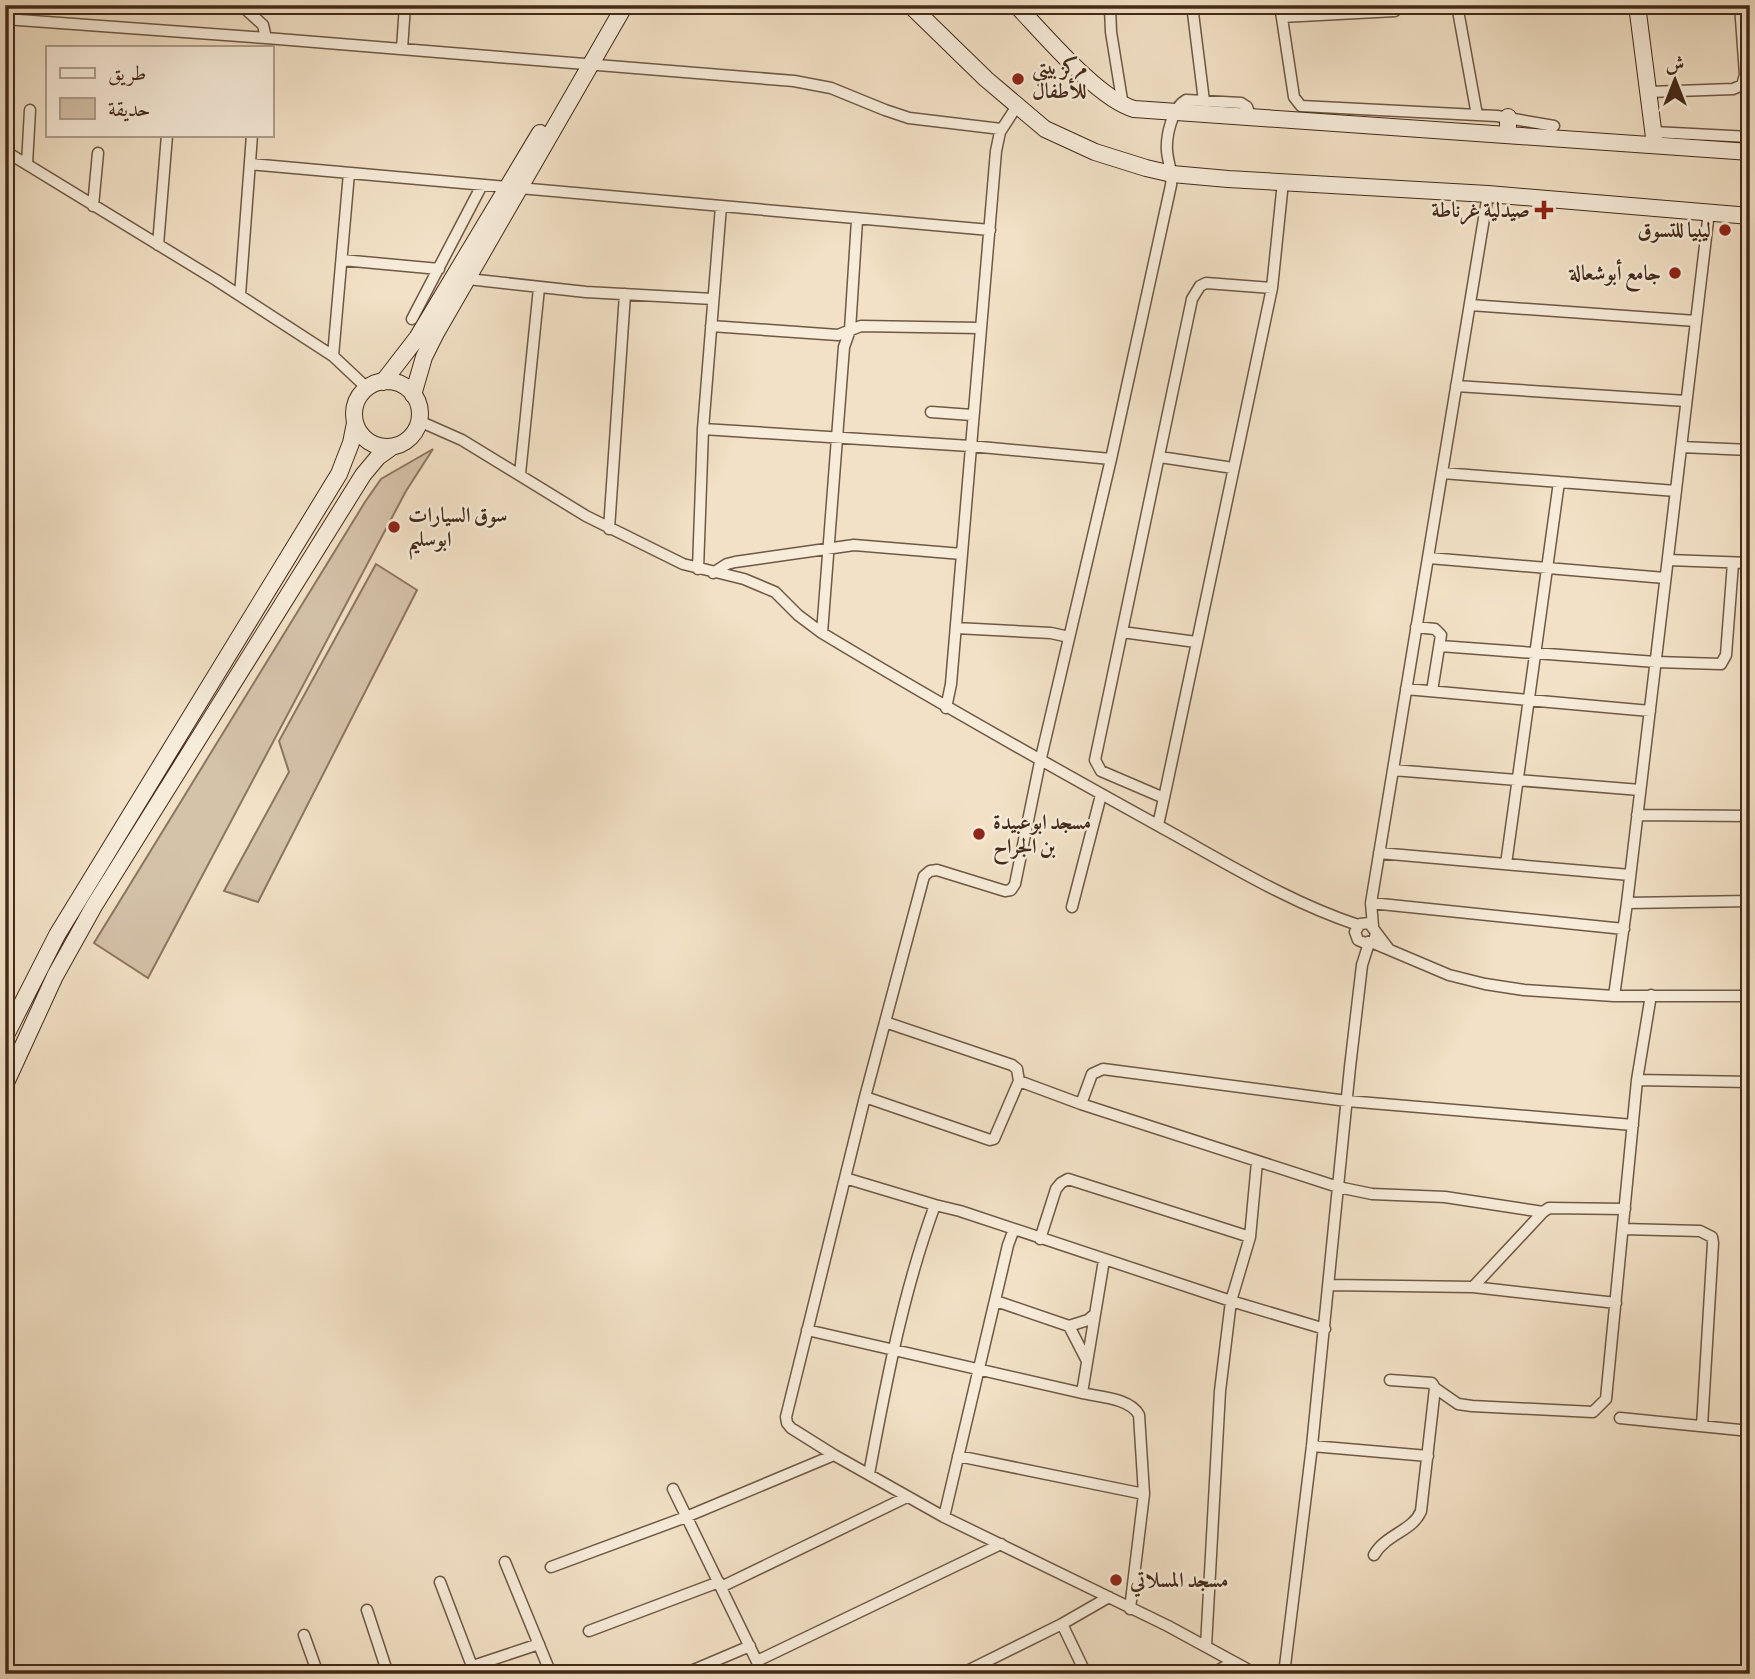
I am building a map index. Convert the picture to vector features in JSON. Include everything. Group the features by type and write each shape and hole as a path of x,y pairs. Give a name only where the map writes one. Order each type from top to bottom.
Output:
{"street":[{"path":"241,5 263,25 266,38"},
{"path":"402,49 405,5"},
{"path":"587,64 617,5"},
{"path":"392,447 373,444 359,432 354,415 357,400 375,385 417,338 514,188 625,5"},
{"path":"910,5 965,60 1045,129 1095,152 1172,174 1488,194 1750,216"},
{"path":"922,5 1059,134"},
{"path":"1016,5 1093,84 1123,106 1134,109 1508,135 1654,139 1750,136"},
{"path":"1192,5 1205,101"},
{"path":"1426,7 1486,5"},
{"path":"1637,5 1654,139"},
{"path":"1649,92 1734,89 1742,85 1745,75 1740,5"},
{"path":"1457,6 1477,115"},
{"path":"1110,8 1111,32 1123,106"},
{"path":"1395,11 1281,11 1294,97 1301,106 1508,117 1554,126"},
{"path":"5,19 813,84 831,88 909,118 1001,129"},
{"path":"1251,118 1247,107 1241,103 1184,101 1175,113 1167,141 1172,174 1111,459 1013,888 1002,890 937,870 923,876 786,1411 787,1423 834,1455 907,1497 1206,1646 1256,1674"},
{"path":"946,708 956,628 996,151 1001,129 1017,106"},
{"path":"27,164 30,110"},
{"path":"1508,117 1508,135"},
{"path":"158,245 167,136"},
{"path":"240,295 252,136"},
{"path":"1654,139 1750,152"},
{"path":"5,151 240,295 375,385 403,386 413,396 419,408 419,421 409,438 378,457 363,475 94,906 49,988 5,1085"},
{"path":"93,206 98,153"},
{"path":"250,164 990,230"},
{"path":"333,356 349,173"},
{"path":"1158,825 1272,289 1283,182"},
{"path":"412,320 482,185"},
{"path":"413,396 429,348 514,188"},
{"path":"1284,1674 1325,1329 1365,934 1488,194"},
{"path":"698,569 703,429 721,206"},
{"path":"1614,996 1709,212"},
{"path":"822,633 836,437 844,347 850,330 857,220"},
{"path":"342,260 439,269"},
{"path":"468,279 539,288 713,299"},
{"path":"1164,798 1101,771 1096,764 1122,632 1195,292 1206,283 1213,282 1272,289"},
{"path":"520,474 539,288"},
{"path":"610,529 625,294"},
{"path":"1470,305 1696,321"},
{"path":"711,326 838,335 861,326 980,328"},
{"path":"1456,386 1686,401"},
{"path":"931,412 972,415"},
{"path":"419,421 462,440 610,529 698,569 744,579 775,592 798,615 822,633 946,708 1040,762 1365,934 1390,950 1449,975 1485,985 1524,990 1614,996 1750,996"},
{"path":"5,1037 57,935 340,474 355,423"},
{"path":"703,429 970,446 1111,459"},
{"path":"1681,447 1750,450"},
{"path":"1160,457 1233,468"},
{"path":"1442,473 1676,491"},
{"path":"1506,864 1559,482"},
{"path":"713,573 727,564 830,547 866,545 962,554"},
{"path":"1429,558 1665,578"},
{"path":"1668,560 1750,563"},
{"path":"1440,646 1715,665 1724,660 1732,563"},
{"path":"1416,627 1437,631 1441,635 1432,691"},
{"path":"956,628 1051,633 1069,637"},
{"path":"1122,632 1196,642"},
{"path":"1406,689 1650,711"},
{"path":"1392,770 1640,790"},
{"path":"1072,907 1101,795"},
{"path":"1637,815 1750,816"},
{"path":"1379,853 1630,876"},
{"path":"1627,903 1750,901"},
{"path":"1371,902 1624,929"},
{"path":"1390,1380 1432,1382 1435,1388 1458,1404 1593,1412 1606,1399 1637,1080 1651,995"},
{"path":"865,1097 994,1139 1018,1081 1017,1069 1012,1065 885,1022"},
{"path":"1081,1104 1092,1074 1103,1069 1347,1101 1633,1125"},
{"path":"1637,1080 1750,1082"},
{"path":"1018,1081 1338,1187 1372,1194 1445,1197 1543,1212"},
{"path":"1206,1646 1220,1391 1231,1301 1250,1237 1257,1162"},
{"path":"845,1178 1325,1329"},
{"path":"1040,1238 1056,1189 1068,1179 1250,1237"},
{"path":"869,1474 892,1351 924,1234 935,1205"},
{"path":"1473,1287 1543,1212 1556,1207 1625,1209"},
{"path":"944,1517 1014,1229"},
{"path":"1623,1229 1700,1231 1712,1237 1702,1426"},
{"path":"1082,1393 1104,1260"},
{"path":"1329,1285 1473,1287 1616,1303"},
{"path":"996,1301 1069,1326 1088,1320 1095,1314"},
{"path":"1069,1326 1087,1362"},
{"path":"807,1330 1127,1403 1135,1408 1139,1415 1144,1494 1130,1609"},
{"path":"1374,1555 1390,1537 1419,1518 1435,1388"},
{"path":"1620,1418 1750,1431"},
{"path":"1312,1446 1428,1456"},
{"path":"551,1567 686,1517 834,1455"},
{"path":"958,1456 1144,1494"},
{"path":"673,1489 763,1674"},
{"path":"589,1631 720,1585 907,1497"},
{"path":"757,1661 1001,1544"},
{"path":"505,1562 551,1674"},
{"path":"440,1582 474,1670 539,1644"},
{"path":"961,1674 1062,1624 1109,1597"},
{"path":"367,1610 388,1674"},
{"path":"1062,1624 1086,1674"},
{"path":"304,1635 318,1674"},
{"path":"684,1674 750,1646"},
{"path":"1211,1674 1234,1662"}],"green space":[{"path":"433,449 406,491 148,978 94,943 365,502 381,479"},
{"path":"376,564 417,590 258,902 224,891 289,772 279,741"}],"place":[{"name":"مركز بيتي للأطفال","path":"1018,79"},
{"name":"صيدلية غرناطة","path":"1544,210"},
{"name":"ليبيا للتسوق","path":"1725,230"},
{"name":"جامع أبوشعالة","path":"1675,273"},
{"name":"سوق السيارات ابوسليم","path":"394,527"},
{"name":"مسجد ابوعبيدة بن الجراح","path":"979,834"},
{"name":"مسجد المسلاتي","path":"1116,1580"}]}
